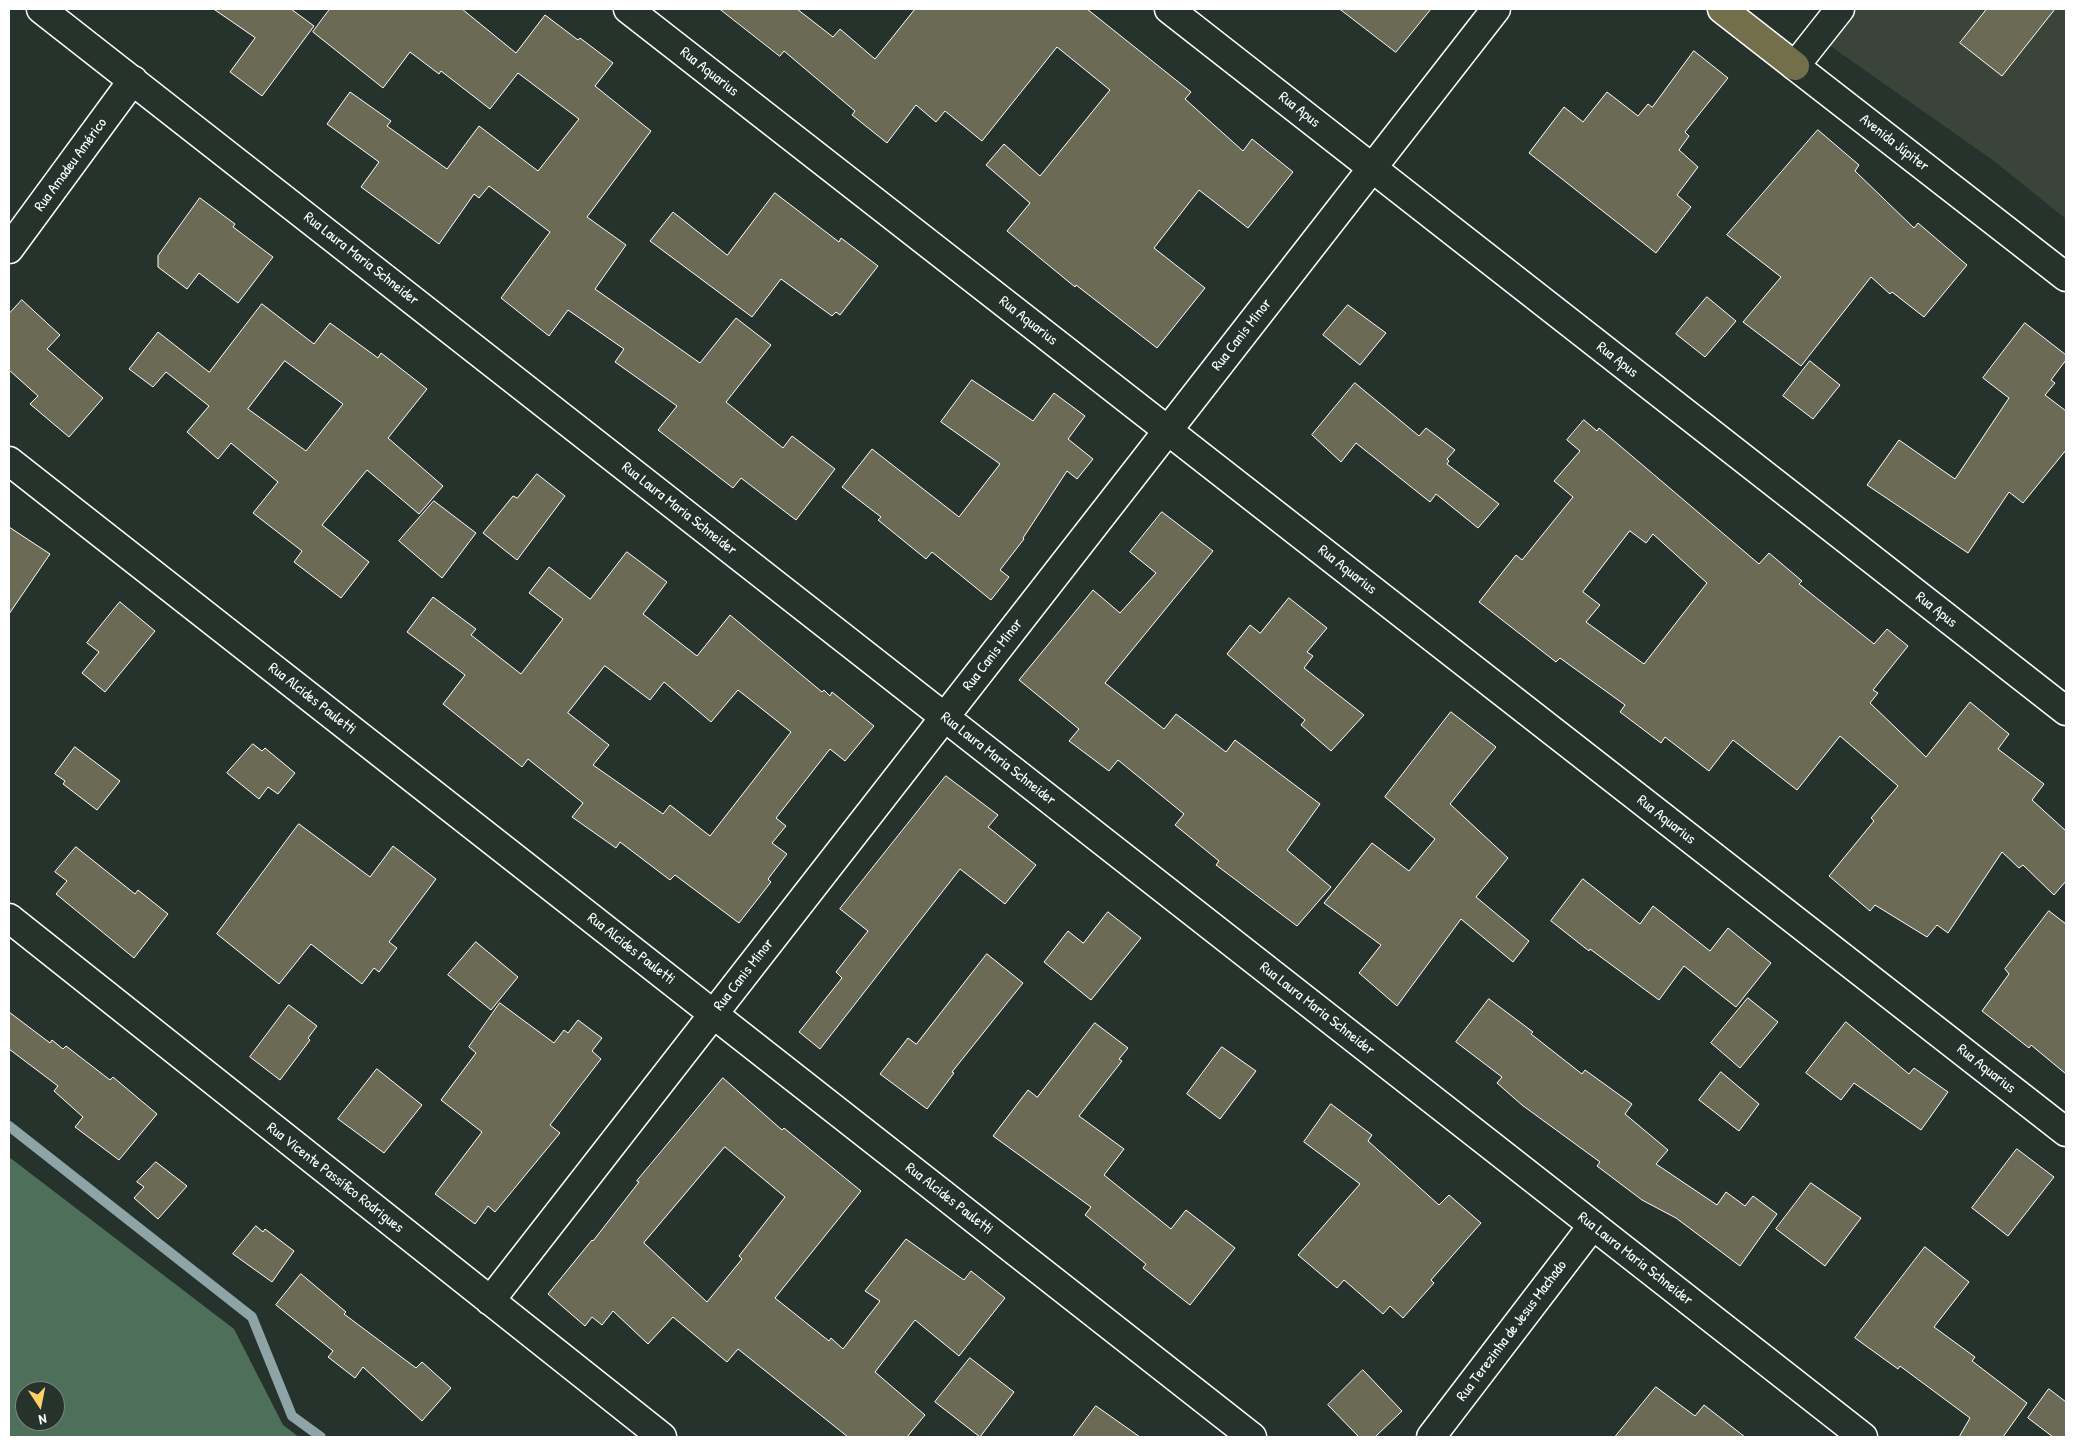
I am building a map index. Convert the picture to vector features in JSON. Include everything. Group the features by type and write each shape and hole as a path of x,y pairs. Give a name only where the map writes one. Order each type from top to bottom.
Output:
{"main road":[{"name":"Avenida Júpiter","path":"1722,9 1795,66"}],"street":[{"name":"Rua Laura Maria Schneider","path":"42,9 1863,1437"},
{"name":"Rua Aquarius","path":"628,9 2066,1132"},
{"name":"Rua Apus","path":"1169,9 2066,711"},
{"name":"Rua Canis Minor","path":"490,1301 1496,9"},
{"path":"1795,66 1840,9"},
{"name":"Avenida Júpiter","path":"1795,66 2066,278"},
{"name":"Rua Amadeu Américo","path":"9,249 133,80"},
{"name":"Rua Alcides Pauletti","path":"9,461 1252,1437"},
{"name":"Rua Vicente Passífico Rodrigues","path":"9,918 662,1437"},
{"name":"Rua Terezinha de Jesus Machado","path":"1431,1437 1593,1225"}],"shaded area":[{"path":"1857,9 2066,9 2066,219 1994,161 1829,45"}],"green space":[{"path":"9,1157 234,1329 283,1425 299,1437 9,1437"}],"building":[{"path":"214,9 291,9 314,26 262,96 230,72 255,38"},
{"path":"330,9 462,9 516,53 545,15 613,63 595,86 651,131 587,217 626,245 595,289 700,363 736,318 771,345 726,402 783,448 792,436 835,469 796,520 741,478 733,488 658,430 677,406 615,362 624,349 568,310 549,336 501,298 550,232 489,186 479,198 474,194 439,244 361,187 379,162 327,124 350,92 391,121 387,126 447,169 479,126 538,171 579,119 518,73 490,109 441,71 439,74 410,52 383,88 313,32"},
{"path":"720,9 797,9 833,37 840,29 875,59 915,9 1087,9 1191,92 1185,99 1243,151 1252,139 1293,172 1248,228 1199,190 1154,248 1205,288 1157,348 1076,285 1075,287 1007,231 1030,203 986,165 1004,144 1040,176 1110,90 1057,47 982,141 945,111 936,122 916,105 887,143 852,115 855,111 784,51 780,56"},
{"path":"1340,9 1431,9 1396,52"},
{"path":"1987,9 2055,9 2002,76 1960,43"},
{"path":"1694,51 1728,78 1685,132 1689,136 1679,150 1698,167 1677,195 1691,207 1656,253 1529,153 1564,107 1583,122 1607,92 1638,116 1648,104 1652,107"},
{"path":"1818,130 1859,165 1855,171 1914,228 1918,223 1967,265 1924,317 1892,292 1890,294 1871,277 1801,366 1743,322 1781,277 1727,235"},
{"path":"775,193 839,242 841,238 878,266 840,315 836,312 832,316 781,279 752,317 650,241 673,212 727,255"},
{"path":"200,198 235,224 233,227 273,257 238,303 199,273 187,289 158,267 158,256"},
{"path":"1707,297 1736,321 1705,357 1676,334"},
{"path":"22,300 60,335 47,349 103,398 69,437 30,404 38,396 9,370 9,314"},
{"path":"262,304 314,344 330,323 378,358 381,353 427,389 388,438 443,486 419,514 367,470 322,525 369,562 341,598 294,562 302,551 253,513 278,482 231,443 218,459 187,432 209,406 166,372 153,387 129,369 158,332 209,372","holes":["285,361 343,404 306,451 248,409"]},
{"path":"1348,305 1386,333 1360,365 1323,335"},
{"path":"2025,323 2066,355 2066,360 2051,380 2055,383 2045,395 2066,411 2066,450 2023,503 2009,492 1968,553 1867,485 1899,440 1955,479 2009,398 1983,378"},
{"path":"1810,361 1840,385 1813,419 1783,396"},
{"path":"972,380 1033,421 1054,393 1085,416 1068,439 1093,459 1077,479 1067,471 1024,539 1000,570 1009,577 991,600 932,552 926,559 878,520 881,517 842,487 872,449 959,517 1000,464 941,422"},
{"path":"1355,383 1419,436 1426,428 1455,450 1447,459 1449,461 1447,464 1499,504 1478,528 1436,494 1430,502 1356,443 1341,462 1312,435"},
{"path":"1584,420 1597,431 1599,428 1759,564 1769,553 1802,581 1799,584 1874,644 1887,629 1908,646 1873,690 1878,693 1870,703 1926,757 1970,702 2009,734 1998,749 2044,784 2032,800 2066,831 2066,881 2054,895 2023,865 2019,868 2002,852 1948,933 1937,925 1927,937 1875,905 1870,911 1829,876 1874,821 1871,818 1898,786 1840,736 1797,790 1733,740 1709,771 1665,737 1661,743 1620,712 1625,705 1560,658 1556,662 1479,602 1516,555 1522,560 1573,497 1554,481 1580,451 1567,440","holes":["1630,531 1646,543 1653,534 1707,583 1644,664 1586,622 1600,605 1583,592"]},
{"path":"537,474 565,496 517,560 483,533 513,496 517,498"},
{"path":"434,501 476,533 442,578 399,541"},
{"path":"1162,512 1213,551 1105,683 1164,729 1176,714 1226,752 1235,740 1320,804 1287,850 1331,887 1297,926 1216,865 1219,861 1175,825 1184,814 1118,760 1109,771 1069,741 1079,729 1019,680 1093,590 1120,613 1156,573 1130,552"},
{"path":"9,527 50,554 9,614"},
{"path":"627,552 667,582 643,614 697,656 730,615 822,692 824,690 830,696 832,692 874,726 845,761 830,749 776,818 786,826 772,843 787,854 768,879 771,882 739,923 675,875 670,880 620,842 616,848 572,817 583,803 528,759 522,767 443,704 465,675 407,632 433,597 476,629 471,635 521,674 563,619 529,593 549,567 590,599","holes":["605,666 650,700 664,682 711,722 738,690 791,732 710,836 670,805 663,814 593,765 609,745 568,713"]},
{"path":"1289,598 1327,628 1307,652 1313,656 1304,668 1364,715 1331,751 1301,725 1305,720 1227,654 1250,625 1260,633"},
{"path":"120,602 155,631 105,692 82,673 99,652 87,643"},
{"path":"1451,712 1496,747 1450,804 1508,858 1476,897 1529,941 1513,962 1461,919 1397,1006 1359,973 1381,945 1324,903 1372,843 1409,871 1435,839 1385,797"},
{"path":"253,744 262,751 265,748 295,773 278,794 268,787 259,799 227,773"},
{"path":"75,747 120,781 97,810 63,784 65,781 55,774"},
{"path":"946,776 998,815 988,827 1036,865 1005,904 960,869 820,1049 799,1032 842,978 836,972 868,931 840,909"},
{"path":"299,824 370,877 393,846 436,879 389,942 397,948 379,972 374,968 362,984 311,944 279,984 217,934"},
{"path":"76,847 135,894 138,890 168,914 134,958 56,894 67,881 55,872"},
{"path":"1583,879 1640,924 1653,906 1710,951 1728,928 1771,963 1736,1007 1684,966 1659,1000 1590,949 1589,951 1551,921"},
{"path":"2049,911 2066,924 2066,1074 2031,1045 2029,1048 1982,1011 2009,974 2005,969"},
{"path":"1108,912 1141,938 1091,1000 1044,962 1068,931 1083,943"},
{"path":"476,942 518,977 491,1010 448,975"},
{"path":"987,954 1023,983 952,1072 954,1073 927,1109 880,1074 908,1038 916,1044"},
{"path":"1748,998 1778,1022 1740,1068 1711,1043"},
{"path":"1489,999 1533,1032 1531,1034 1582,1074 1585,1070 1632,1104 1625,1114 1668,1150 1656,1164 1717,1205 1726,1192 1745,1206 1753,1196 1777,1214 1740,1266 1676,1218 1642,1200 1597,1166 1600,1162 1522,1105 1497,1083 1502,1077 1456,1042"},
{"path":"500,1003 554,1043 564,1030 568,1033 578,1020 602,1038 592,1051 601,1059 550,1125 560,1133 495,1212 488,1206 475,1224 435,1194 482,1132 441,1100 476,1053 469,1047"},
{"path":"289,1005 317,1026 308,1038 310,1040 280,1080 250,1057"},
{"path":"9,1012 50,1043 52,1040 63,1049 66,1046 110,1080 113,1077 157,1114 119,1160 75,1127 83,1117 54,1091 58,1086 9,1049"},
{"path":"1846,1022 1909,1074 1914,1068 1948,1092 1921,1130 1854,1083 1841,1100 1806,1073"},
{"path":"1095,1023 1128,1048 1119,1059 1122,1061 1079,1116 1124,1149 1104,1175 1171,1229 1186,1210 1235,1248 1190,1305 1143,1268 1146,1264 1085,1215 1091,1207 993,1136 1028,1090 1037,1097"},
{"path":"1222,1047 1256,1071 1220,1119 1187,1094"},
{"path":"377,1069 422,1105 384,1153 338,1119"},
{"path":"1721,1072 1759,1104 1739,1131 1699,1100"},
{"path":"723,1078 782,1130 784,1128 861,1191 775,1298 829,1341 831,1338 843,1349 880,1301 865,1291 906,1239 964,1280 971,1271 1005,1298 959,1356 915,1320 875,1372 925,1415 907,1437 848,1437 738,1349 727,1362 673,1317 648,1344 613,1311 602,1325 592,1317 585,1326 548,1294 593,1241 639,1182 637,1181","holes":["725,1147 785,1197 739,1256 742,1259 707,1302 644,1243"]},
{"path":"1331,1104 1372,1135 1368,1141 1439,1205 1449,1195 1481,1223 1431,1280 1434,1283 1403,1318 1390,1306 1383,1314 1344,1280 1337,1288 1298,1255 1360,1184 1304,1142"},
{"path":"2017,1149 2054,1177 2008,1236 1972,1208"},
{"path":"156,1162 187,1186 158,1219 134,1198 144,1187 137,1182"},
{"path":"1811,1183 1861,1218 1825,1266 1776,1229"},
{"path":"256,1226 263,1232 265,1229 294,1251 272,1282 233,1254"},
{"path":"1925,1247 1969,1282 1934,1327 1975,1357 1972,1361 2027,1403 2003,1437 1959,1437 1970,1418 1900,1366 1898,1369 1855,1338"},
{"path":"301,1274 346,1312 344,1314 416,1368 422,1362 451,1388 422,1421 363,1367 355,1378 328,1357 333,1351 276,1305"},
{"path":"970,1358 1014,1392 980,1437 935,1402"},
{"path":"1363,1370 1402,1411 1375,1437 1359,1437 1328,1405"},
{"path":"1656,1387 1695,1416 1704,1405 1745,1437 1615,1437"},
{"path":"2049,1389 2066,1402 2066,1437 2053,1437 2028,1418"},
{"path":"1096,1406 1140,1437 1073,1437"}],"waterway":[{"path":"9,1126 252,1317 292,1416 321,1437"}]}
